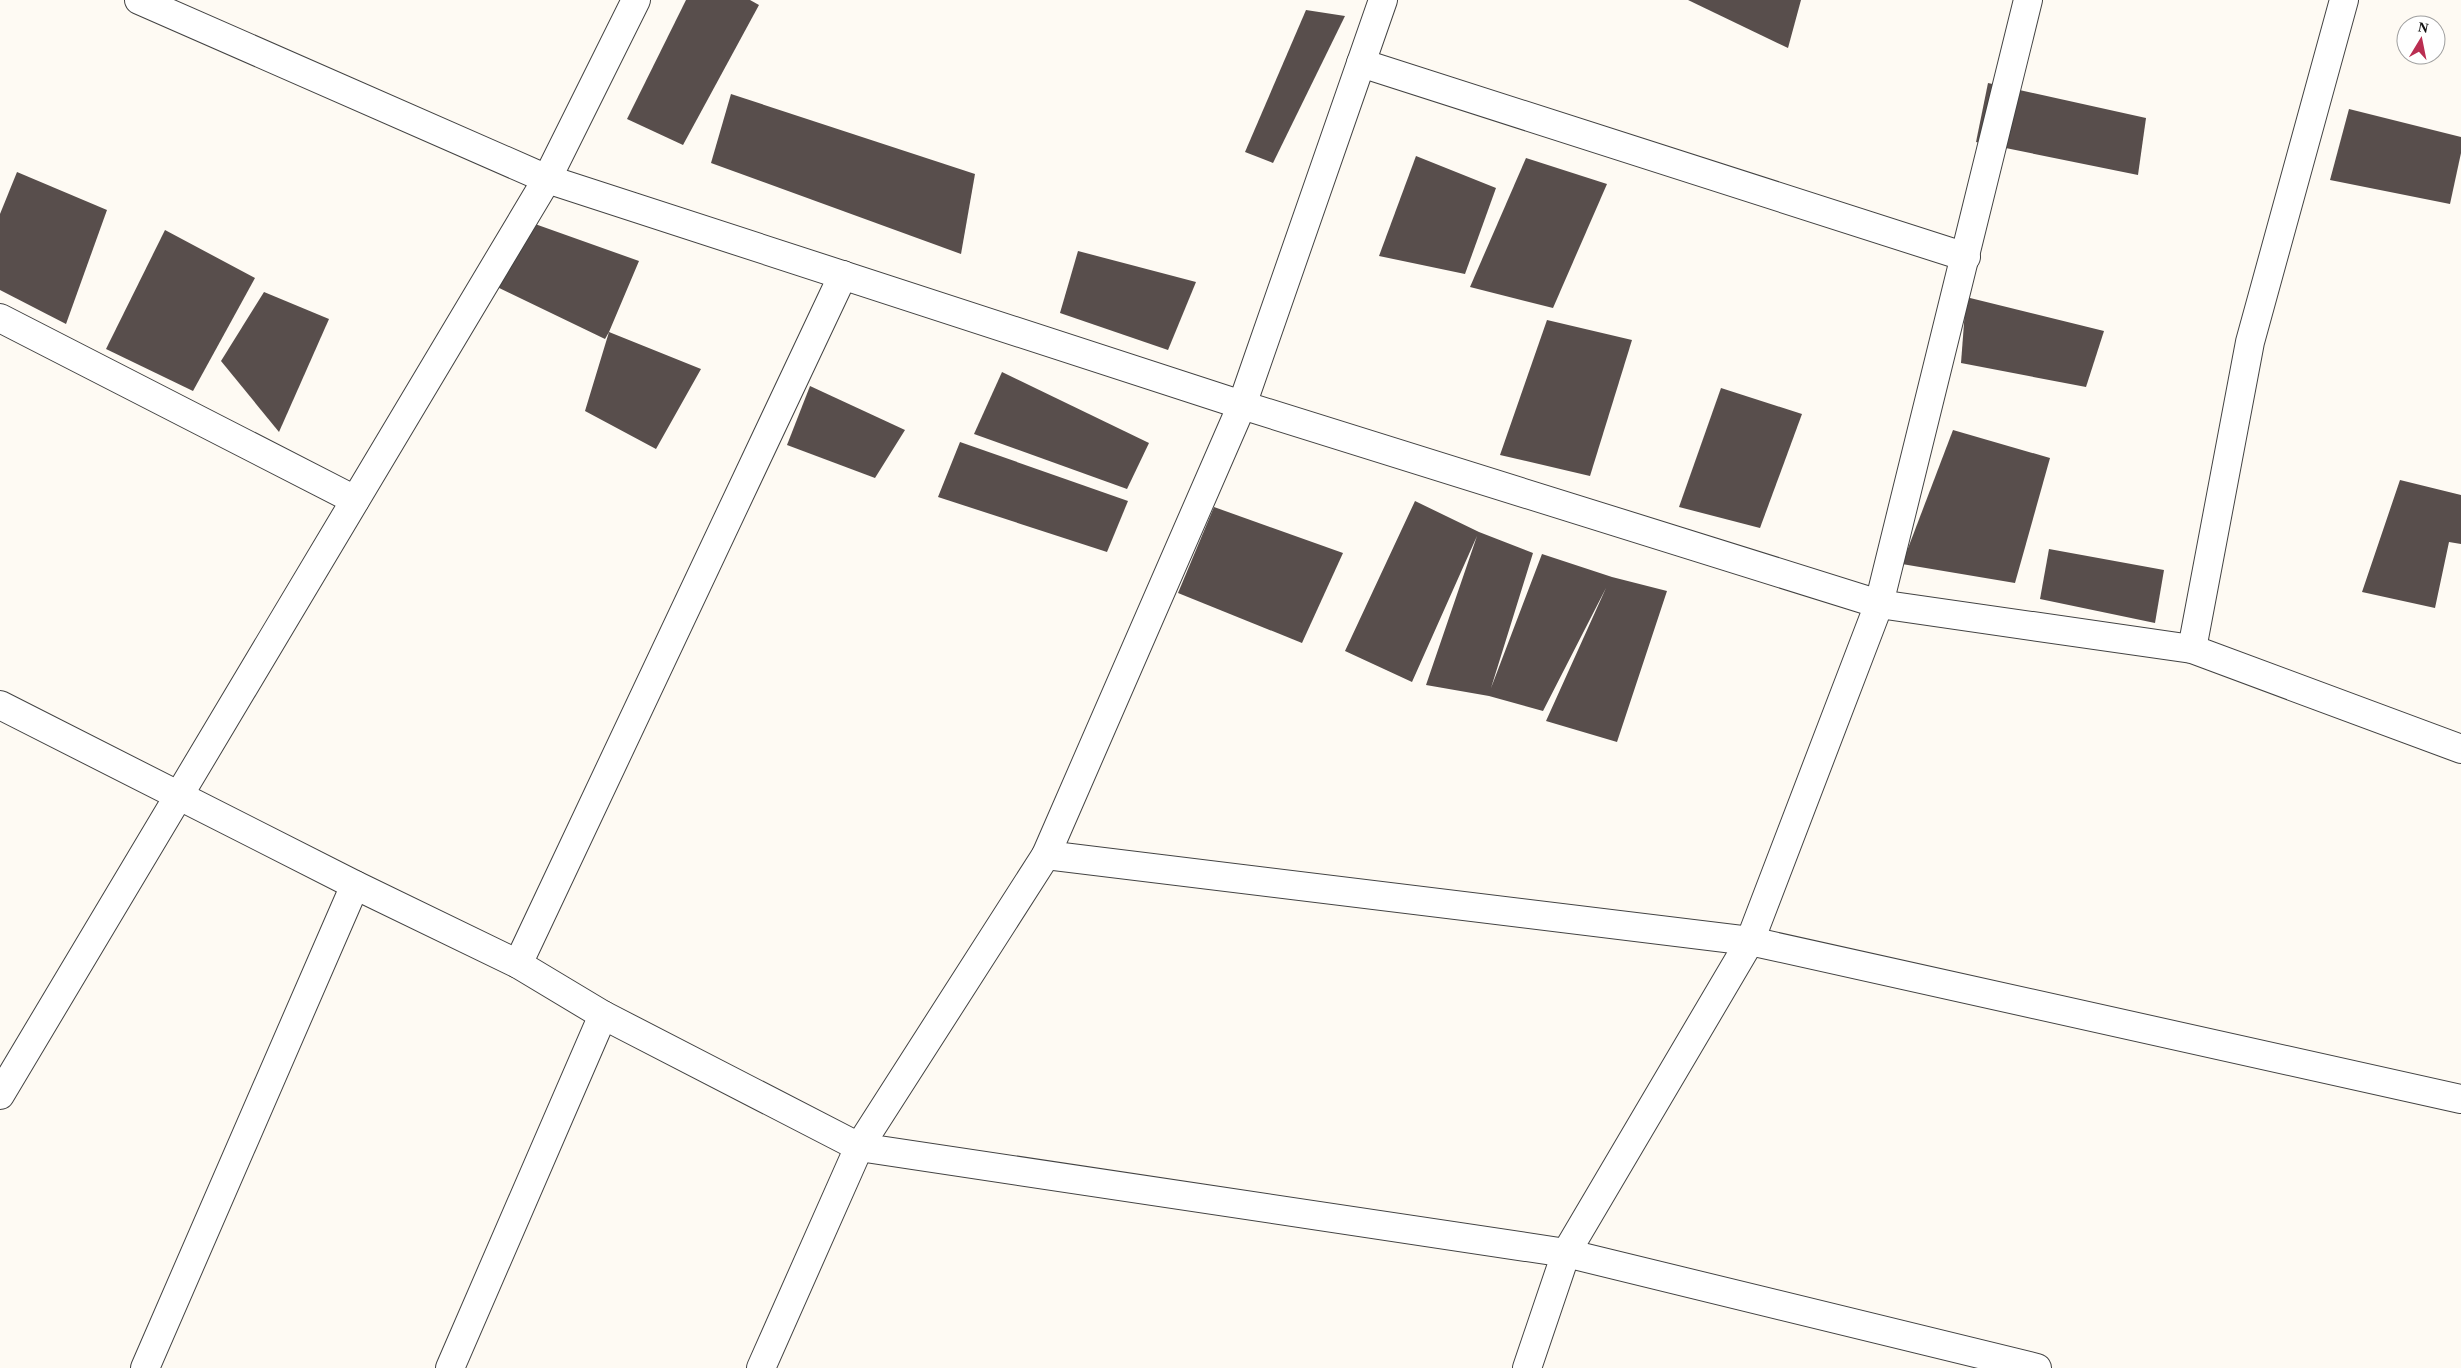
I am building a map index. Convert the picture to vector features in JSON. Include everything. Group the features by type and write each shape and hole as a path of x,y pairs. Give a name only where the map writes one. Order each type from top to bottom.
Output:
{"street":[{"path":"139,0 547,179 1242,405 1879,604 2192,649 2461,749"},
{"path":"0,1094 547,179 636,0"},
{"path":"762,1368 859,1147 1046,855 1242,405 1383,0"},
{"path":"1527,1368 1566,1253 1750,941 1879,604 2028,0"},
{"path":"2192,649 2250,342 2344,0"},
{"path":"1362,63 1966,257"},
{"path":"518,964 843,276"},
{"path":"0,318 356,500"},
{"path":"0,704 355,885 518,964 603,1015 859,1147 1566,1253 2036,1368"},
{"path":"1046,855 1750,941 2461,1099"},
{"path":"145,1368 355,885"},
{"path":"450,1368 603,1015"}],"building":[{"path":"686,0 750,0 759,5 683,145 627,119"},
{"path":"1688,0 1801,0 1788,48"},
{"path":"1306,10 1345,16 1273,163 1245,152"},
{"path":"1988,83 2146,118 2138,175 1976,142"},
{"path":"731,94 975,174 961,254 711,163"},
{"path":"2349,109 2461,137 2461,153 2450,204 2330,180"},
{"path":"1416,156 1496,188 1465,274 1379,256"},
{"path":"1526,158 1607,184 1553,308 1470,287"},
{"path":"17,172 107,210 66,324 0,290 0,214"},
{"path":"535,224 639,261 605,339 493,285"},
{"path":"165,230 255,278 193,391 106,349"},
{"path":"1078,251 1196,282 1168,350 1060,313"},
{"path":"264,292 329,319 279,432 221,361"},
{"path":"1966,297 2104,331 2086,387 1961,363"},
{"path":"1547,320 1632,340 1590,476 1500,455"},
{"path":"609,332 701,369 656,449 585,411"},
{"path":"1002,372 1149,443 1127,489 974,434"},
{"path":"810,386 905,430 875,478 787,445"},
{"path":"1721,388 1802,414 1760,528 1679,507"},
{"path":"1953,430 2050,458 2015,583 1902,564"},
{"path":"960,442 1128,501 1107,552 938,497"},
{"path":"2400,480 2461,495 2461,544 2449,542 2435,608 2362,592"},
{"path":"1415,501 1479,532 1533,553 1491,688 1542,554 1612,577 1667,591 1617,742 1546,721 1606,588 1543,711 1489,696 1426,685 1477,536 1412,682 1345,651"},
{"path":"1214,507 1343,553 1302,643 1178,593"},
{"path":"2049,549 2164,570 2155,623 2040,599"}]}
